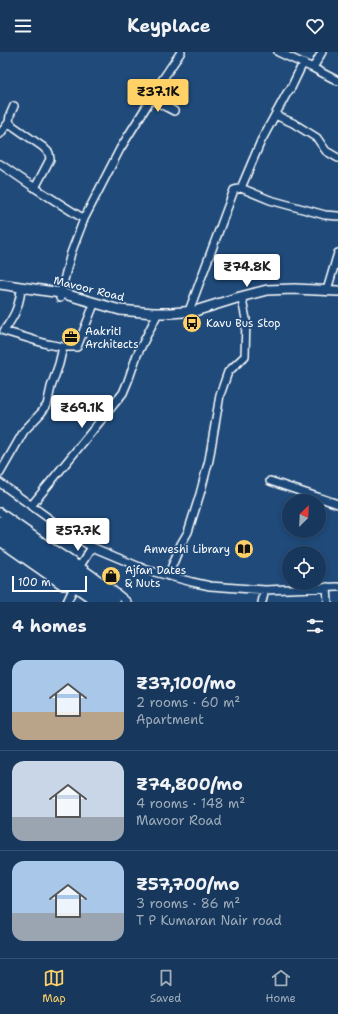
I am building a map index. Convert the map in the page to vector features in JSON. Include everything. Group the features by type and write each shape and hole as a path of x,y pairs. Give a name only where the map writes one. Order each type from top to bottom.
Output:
{"highway":[{"path":"0,522 91,584 114,602"},
{"path":"0,533 99,602"}],"main road":[{"name":"Mavoor Road","path":"0,284 120,310 171,317 196,314 268,294 338,295"},
{"name":"Mavoor Road","path":"0,288 61,296 117,314 156,315 195,311 240,296 267,290 294,289 338,291"}],"street":[{"path":"61,296 71,253 84,219 120,149 152,95 181,52"},
{"path":"278,52 338,81"},
{"path":"313,68 322,52"},
{"path":"241,188 261,141 286,93 291,88 303,63"},
{"path":"151,98 174,111"},
{"path":"0,134 9,122 14,106"},
{"path":"274,116 293,123 317,138 326,151 338,158"},
{"path":"9,122 49,153 50,160 35,188"},
{"path":"0,164 84,219"},
{"path":"189,311 234,190 241,188 270,200 325,215 338,216"},
{"path":"327,290 338,253"},
{"path":"20,291 14,316 2,334 62,347 77,347 93,307"},
{"path":"168,576 188,532 200,494 209,460 220,395 228,372 245,356 246,319 242,300"},
{"path":"31,506 123,393 137,355 156,315"},
{"path":"0,473 24,431 47,405 51,387 59,364 62,347"},
{"path":"270,481 338,504"},
{"path":"0,483 92,547 147,570 210,586 265,590 338,587"},
{"path":"0,512 114,590 127,602"},
{"path":"0,542 63,586 75,586 67,602"},
{"path":"50,547 54,559"},
{"path":"80,566 92,547"},
{"path":"327,587 328,602"},
{"path":"262,602 265,590"}],"place":[{"name":"Kavu Bus Stop","path":"192,323"},
{"name":"Aakriti Architects","path":"71,337"},
{"name":"Anweshi Library","path":"244,549"},
{"name":"Ajfan Dates & Nuts","path":"111,576"}]}
